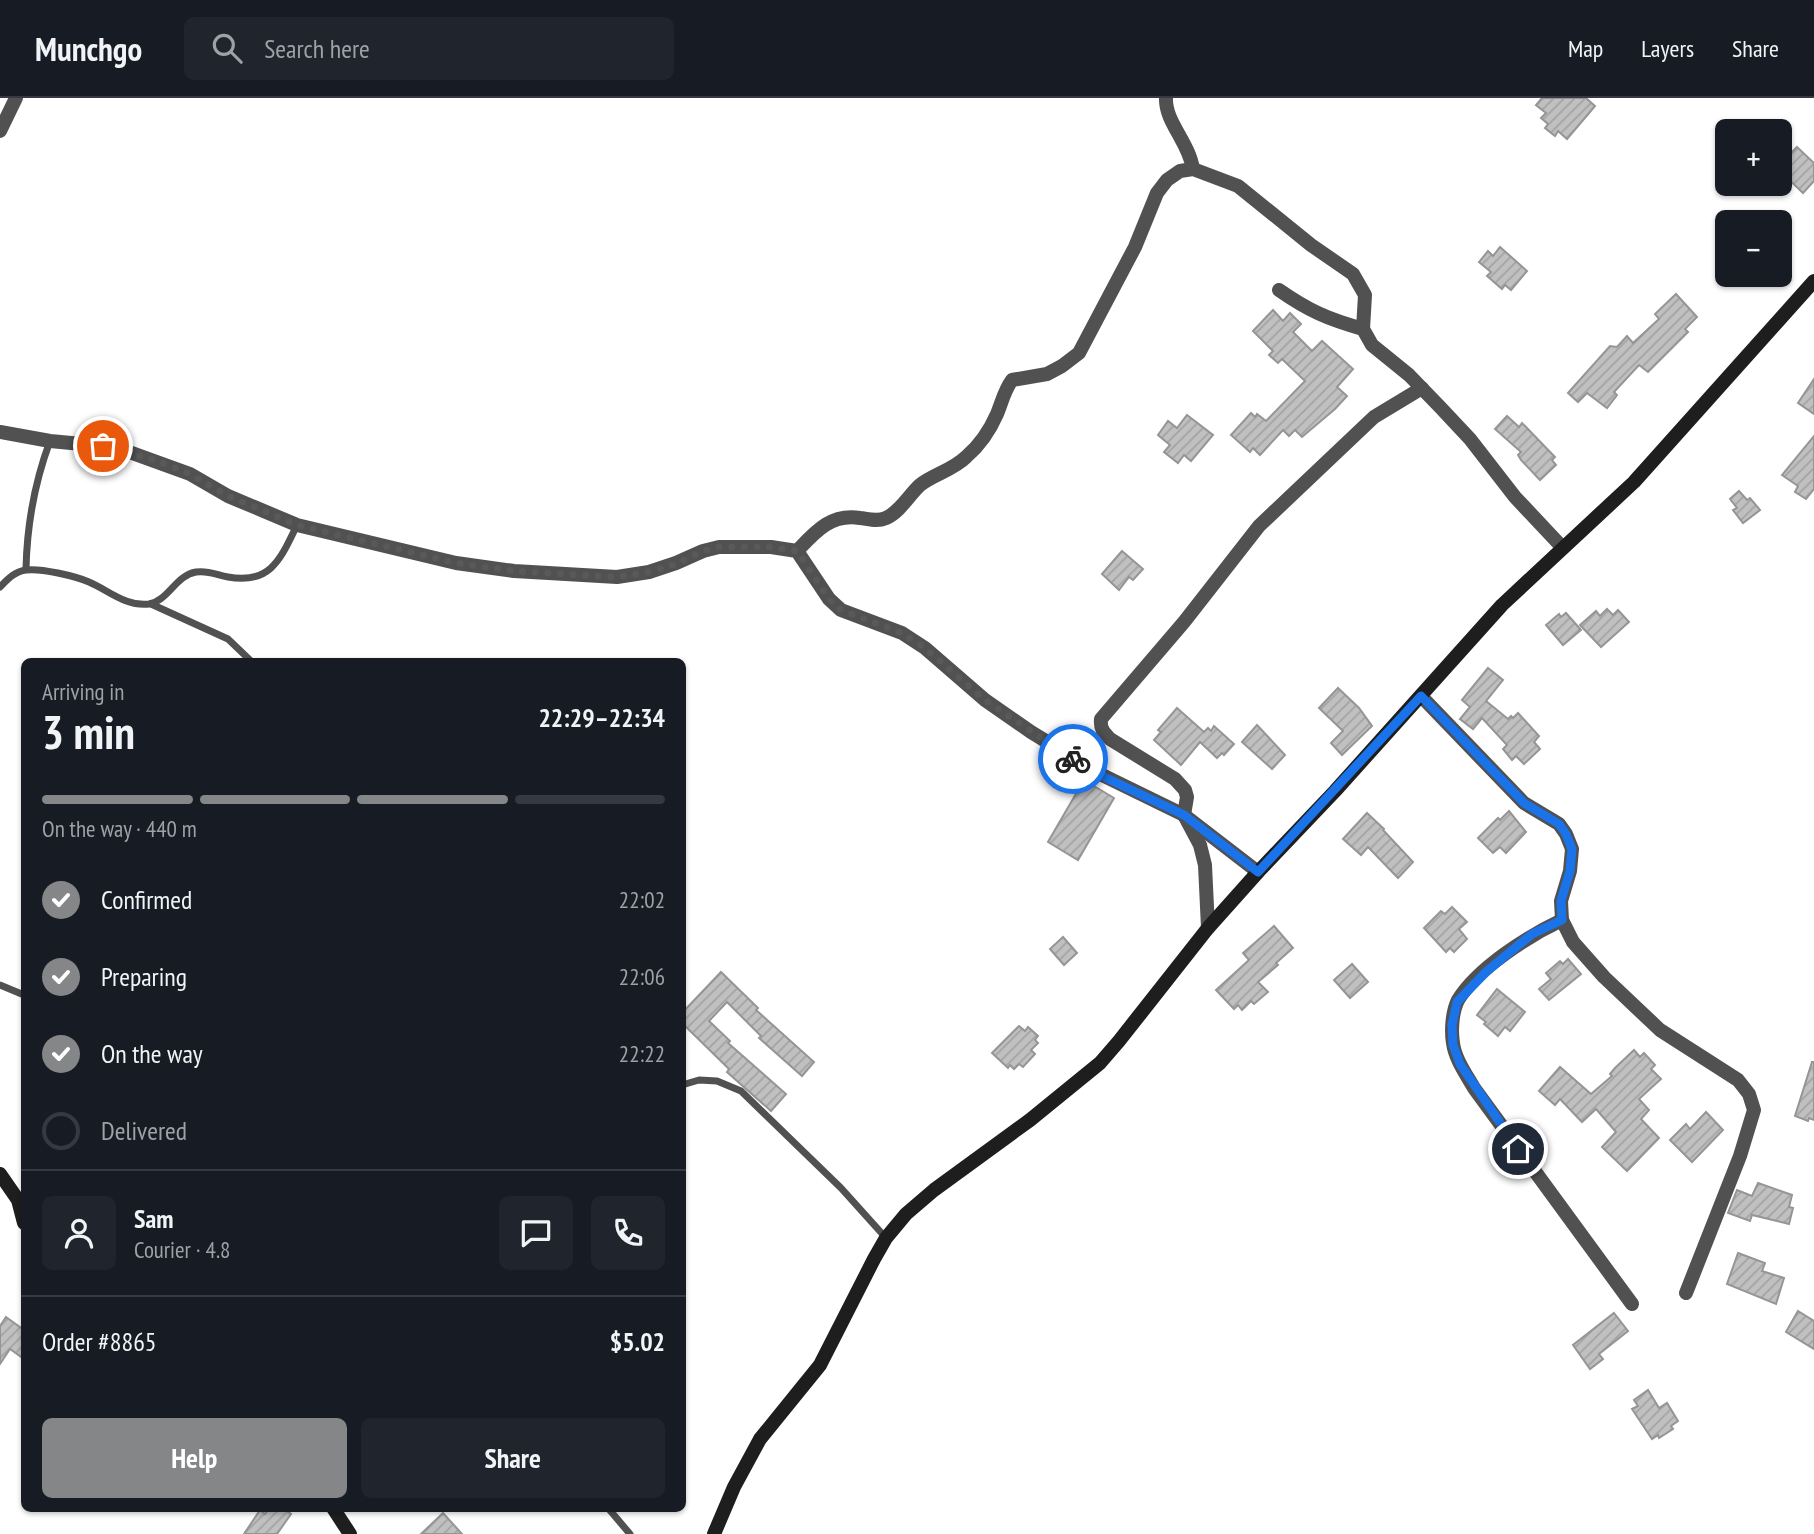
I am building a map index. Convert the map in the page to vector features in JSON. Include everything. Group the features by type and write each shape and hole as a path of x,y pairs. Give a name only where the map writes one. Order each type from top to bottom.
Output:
{"street":[{"path":"0,131 16,98"},
{"path":"1166,98 1170,119 1188,147 1194,169"},
{"path":"797,551 831,520 845,517 883,520 892,515 921,485 966,458 996,416 1005,390 1012,380 1047,374 1079,353 1135,247 1157,193 1167,180 1180,171 1194,169 1244,190 1311,246 1353,275 1365,295 1363,329 1372,345 1422,388 1469,439 1515,497 1562,547"},
{"path":"714,1534 745,1464 765,1432 820,1365 886,1238 906,1214 933,1190 1030,1120 1100,1063 1208,928 1258,872 1502,605 1634,482 1814,281"},
{"path":"1279,290 1324,317 1363,329"},
{"path":"1208,928 1206,865 1200,845 1184,815 1187,797 1182,785 1103,733 1101,719 1184,622 1259,526 1374,417 1422,388"},
{"path":"0,432 50,441 103,446 158,461 190,474 238,501 297,525 456,563 514,571 617,577 649,572 719,547 771,547 797,551 829,599 841,610 902,633 925,648 985,700 1031,732 1098,774 1184,815 1258,872"},
{"path":"1421,696 1524,803 1559,824 1566,834 1572,849 1570,871 1561,901 1562,920 1573,942 1604,977 1660,1030 1738,1080 1749,1094 1755,1110 1740,1156 1686,1293"},
{"path":"1562,920 1532,934 1500,958 1457,1002 1452,1025 1453,1045 1474,1088 1632,1304"},
{"path":"0,1174 18,1200 21,1212"},
{"path":"336,1512 350,1534"}],"lane":[{"path":"26,569 31,505 37,475 50,441"},
{"path":"151,604 183,577 195,572 247,579 265,574 279,561 297,525"},
{"path":"0,587 16,572 26,569 88,581 127,601 151,604 228,639 248,658"},
{"path":"0,985 21,994"},
{"path":"686,1084 699,1080 717,1081 741,1091 841,1188 886,1238"},
{"path":"611,1512 630,1534"}],"building":[{"path":"1542,98 1586,98 1595,106 1567,139 1558,131 1555,136 1545,128 1548,124 1541,118 1546,113 1536,105"},
{"path":"1797,147 1814,163 1814,181 1803,193 1792,182 1792,152"},
{"path":"1500,247 1527,271 1511,290 1505,285 1502,289 1487,276 1491,272 1479,262 1488,251 1493,256"},
{"path":"1676,294 1697,317 1685,329 1688,332 1648,372 1639,365 1614,392 1617,395 1607,408 1587,393 1578,402 1568,393 1610,346 1617,347 1627,336 1633,343 1659,319 1655,314"},
{"path":"1273,310 1283,321 1290,313 1301,324 1293,332 1312,351 1322,341 1353,369 1337,387 1347,396 1335,409 1302,437 1295,430 1289,436 1283,430 1260,455 1253,448 1250,452 1231,435 1251,413 1266,421 1305,381 1282,359 1278,363 1269,355 1273,351 1253,331"},
{"path":"1814,379 1814,414 1798,403"},
{"path":"1187,415 1213,435 1191,461 1184,455 1178,463 1164,452 1170,445 1158,435 1168,421 1177,428"},
{"path":"1507,416 1519,427 1522,423 1555,457 1552,460 1556,465 1540,480 1521,460 1518,455 1521,452 1495,429"},
{"path":"1814,436 1814,489 1806,499 1795,492 1798,486 1782,475"},
{"path":"1739,491 1747,500 1750,498 1760,510 1743,523 1733,510 1737,508 1730,499"},
{"path":"1122,551 1143,569 1133,580 1129,577 1119,590 1102,574"},
{"path":"1607,609 1613,615 1618,610 1629,622 1601,647 1580,625 1596,611 1600,616"},
{"path":"1566,613 1581,630 1563,645 1546,625 1559,614 1561,617"},
{"path":"1488,668 1503,680 1486,701 1508,719 1518,713 1539,736 1534,742 1540,749 1524,764 1516,756 1512,760 1503,749 1507,745 1482,718 1473,729 1460,719 1470,707 1462,700"},
{"path":"1338,688 1359,708 1372,726 1342,755 1331,743 1343,731 1319,708"},
{"path":"1177,708 1204,732 1208,728 1211,731 1214,726 1234,744 1224,755 1222,753 1217,758 1200,742 1181,765 1154,740 1161,732 1158,730"},
{"path":"1257,725 1285,755 1272,769 1242,742"},
{"path":"1084,780 1114,798 1078,860 1048,842"},
{"path":"1509,811 1526,832 1506,853 1500,847 1493,853 1478,838"},
{"path":"1367,813 1413,862 1398,878 1368,847 1361,855 1343,839"},
{"path":"1452,907 1467,922 1459,929 1467,939 1454,952 1450,948 1446,952 1424,928 1441,911 1445,914"},
{"path":"1274,926 1293,948 1258,982 1268,992 1254,1004 1251,1001 1242,1010 1238,1005 1234,1009 1216,990 1249,960 1243,953"},
{"path":"1063,937 1077,953 1064,965 1050,949"},
{"path":"1568,959 1581,974 1549,1000 1539,989 1551,979 1546,973 1560,961 1563,964"},
{"path":"1352,964 1368,982 1350,998 1334,980"},
{"path":"721,972 758,1008 756,1010 814,1062 802,1076 759,1038 761,1036 727,1002 709,1021 730,1041 728,1043 786,1094 771,1111 727,1072 729,1069 686,1027 686,1009"},
{"path":"1497,989 1525,1012 1510,1031 1505,1027 1498,1036 1477,1015"},
{"path":"1019,1026 1025,1031 1028,1027 1038,1036 1035,1040 1038,1043 1031,1050 1035,1054 1023,1067 1019,1064 1014,1069 1010,1065 1008,1068 992,1053"},
{"path":"1634,1050 1640,1057 1644,1053 1655,1065 1651,1069 1661,1079 1639,1099 1649,1110 1641,1119 1659,1138 1627,1171 1602,1147 1616,1132 1596,1109 1582,1122 1560,1099 1555,1105 1539,1091 1560,1067 1591,1094 1612,1076 1610,1074 1615,1068"},
{"path":"1812,1062 1814,1120 1809,1118 1808,1121 1795,1116"},
{"path":"1706,1112 1723,1130 1692,1162 1670,1140 1686,1124 1690,1129"},
{"path":"1758,1183 1792,1195 1789,1207 1793,1208 1789,1224 1752,1215 1750,1221 1728,1213 1737,1190 1752,1196"},
{"path":"1738,1253 1765,1263 1762,1271 1784,1278 1776,1304 1727,1284"},
{"path":"1798,1311 1814,1321 1814,1349 1786,1332"},
{"path":"1614,1313 1628,1331 1599,1354 1603,1359 1590,1369 1573,1345"},
{"path":"6,1317 21,1328 21,1357 10,1349 0,1364 0,1326"},
{"path":"1648,1390 1659,1408 1667,1403 1678,1421 1671,1426 1673,1429 1659,1438 1658,1435 1652,1439 1632,1409 1638,1406 1634,1400"},
{"path":"259,1512 291,1514 277,1534 244,1534"},
{"path":"443,1513 462,1534 421,1534"}],"way so far":[{"path":"103,446 158,461 190,474 228,496 297,525 456,563 514,571 617,577 649,572 719,547 771,547 797,551 829,599 841,610 902,633 925,648 985,700 1073,759"}],"route":[{"path":"1073,759 1098,774 1184,815 1258,872 1421,696 1524,803 1559,824 1572,849 1570,871 1561,901 1562,920 1532,934 1500,958 1457,1002 1452,1025 1453,1045 1460,1064 1518,1149"}]}
